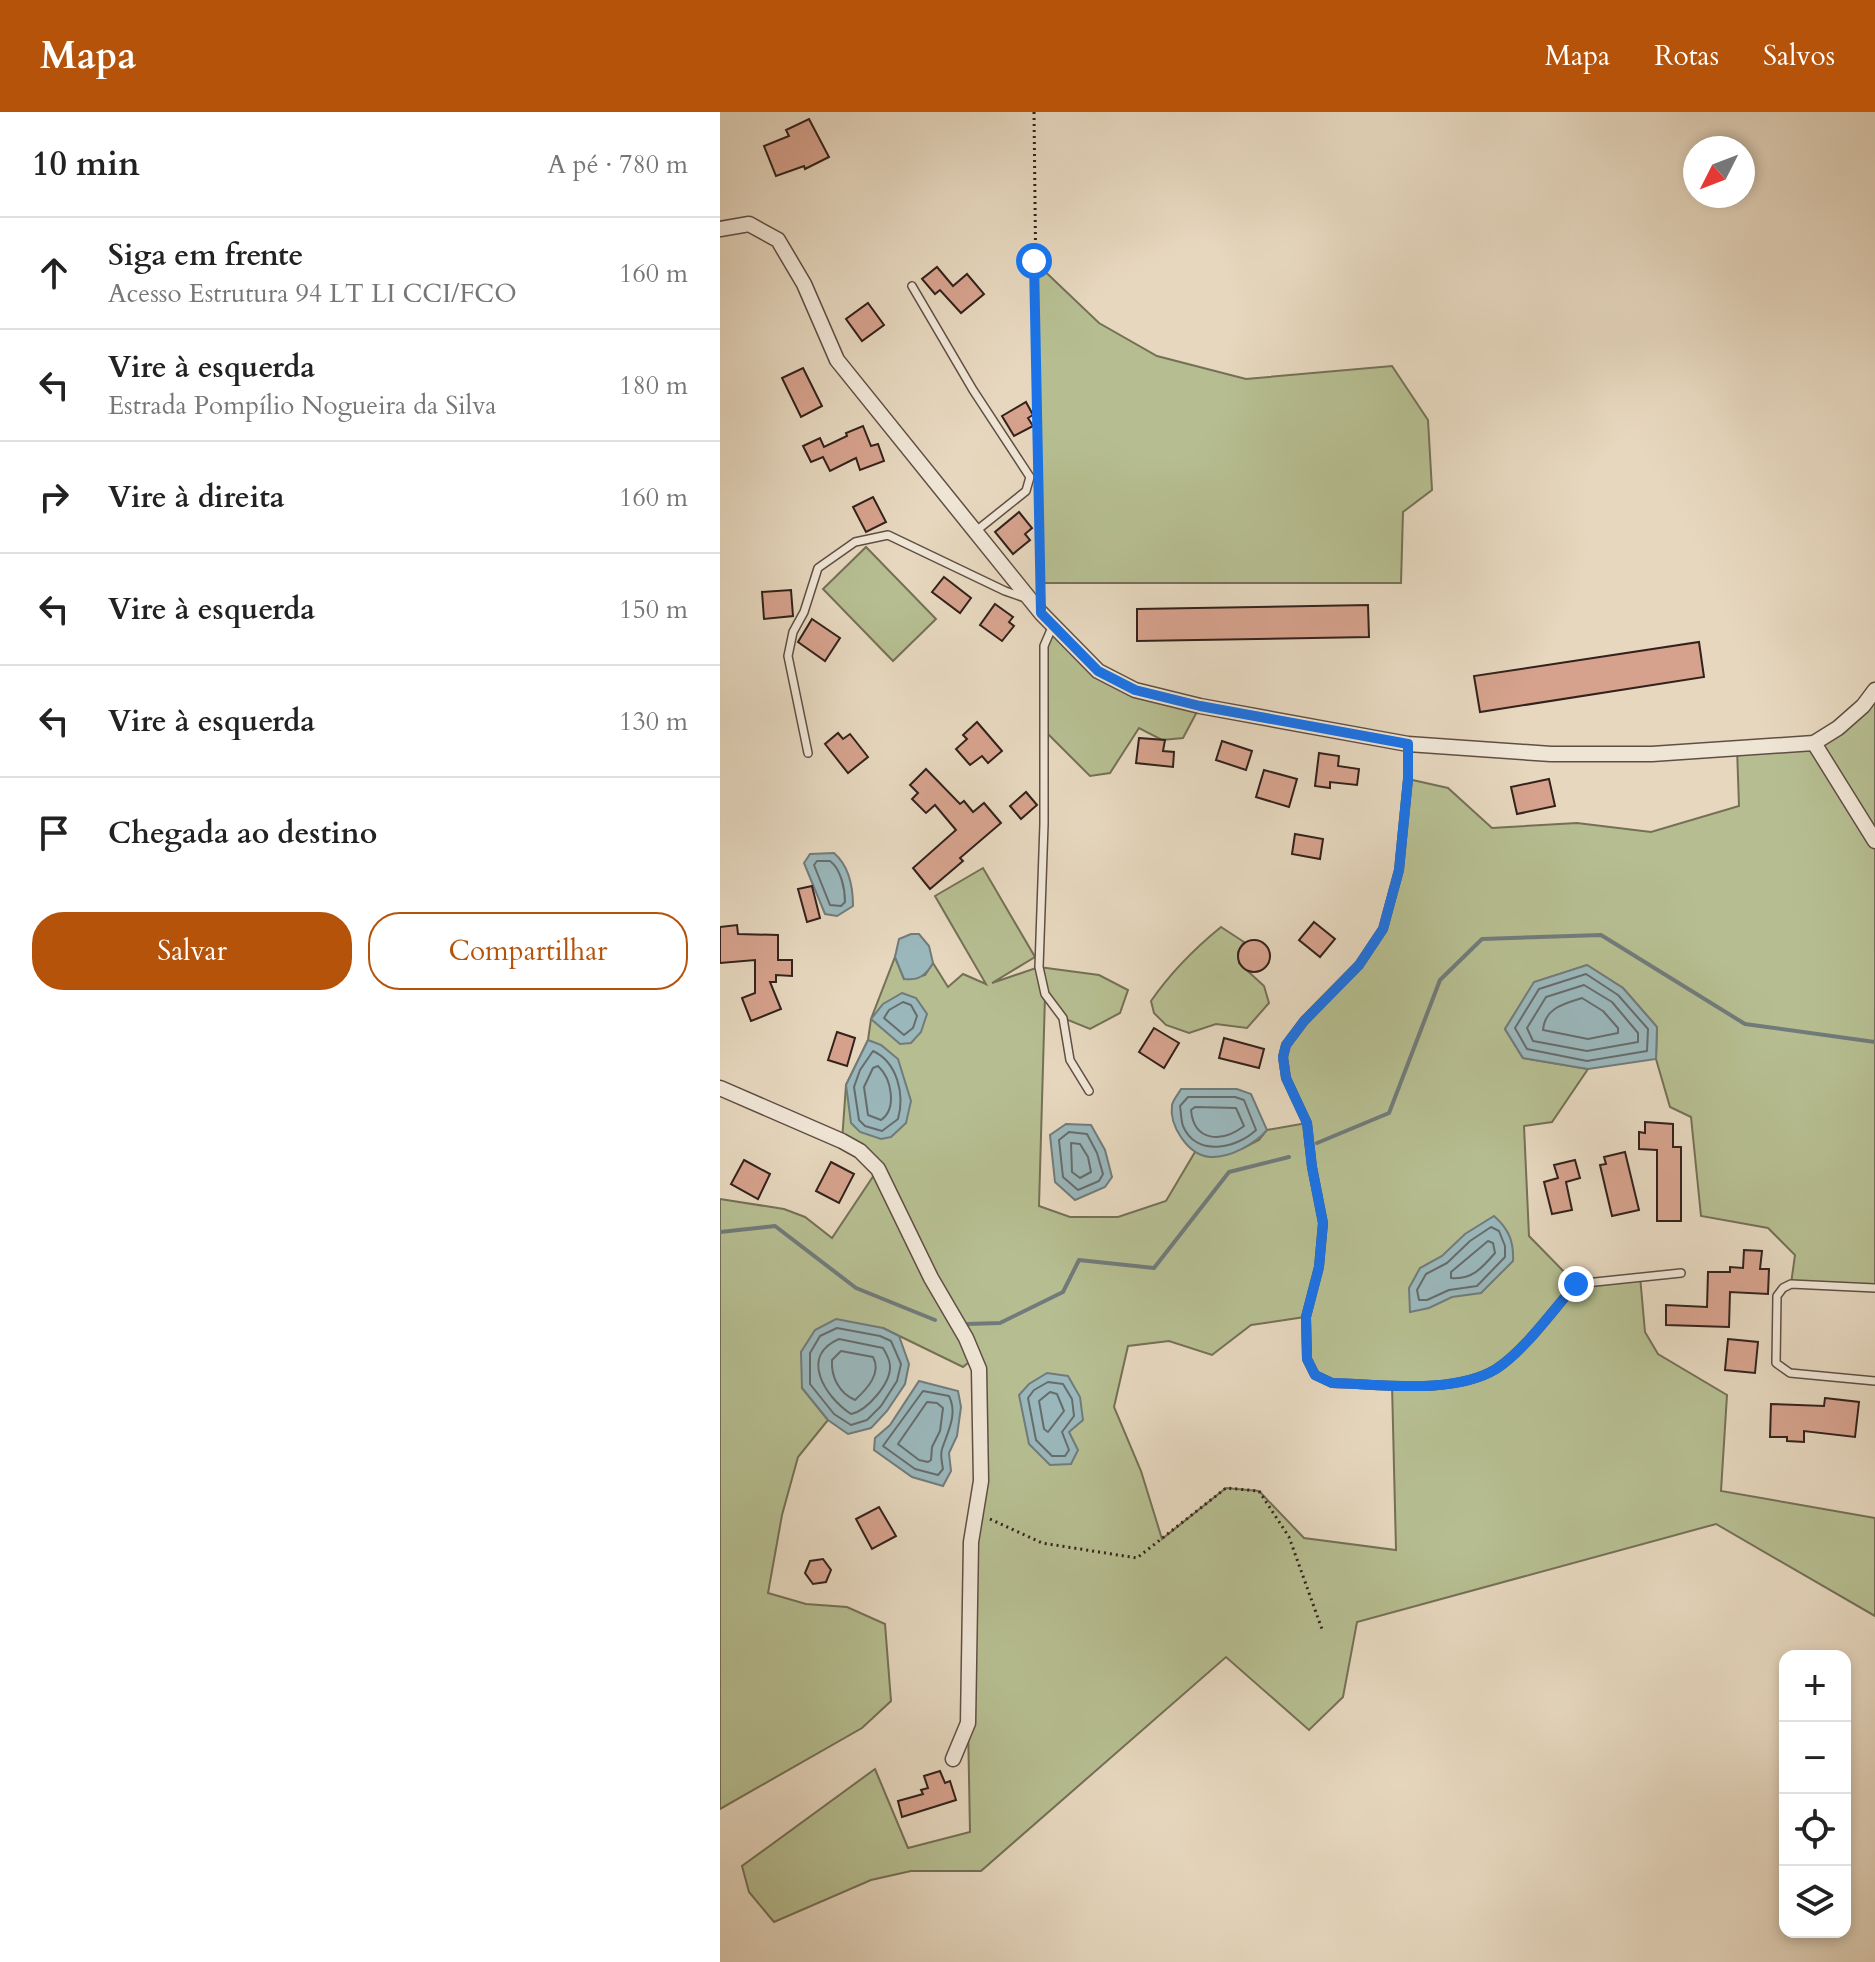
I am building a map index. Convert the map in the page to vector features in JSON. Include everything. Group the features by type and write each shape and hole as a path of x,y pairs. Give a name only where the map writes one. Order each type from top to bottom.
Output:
{"street":[{"path":"720,229 749,224 778,240 804,284 837,360 1041,613 1098,671 1135,690 1200,706 1408,744 1551,754 1652,754 1814,743 1838,728 1863,706 1875,690"},
{"path":"1814,743 1875,841"},
{"path":"720,1088 842,1141 860,1151 878,1169 979,1369 981,1481 971,1542 968,1723 953,1759"}],"lane":[{"path":"912,286 973,390 1030,477 1026,491 976,531"},
{"path":"808,753 788,656 793,632 804,612 818,568 855,542 888,535 1005,591 1031,600"},
{"path":"1053,625 1044,646 1044,824 1039,967 1045,994 1063,1018 1070,1060 1089,1091"},
{"path":"1408,744 1408,779 1399,870 1383,929 1359,965 1304,1021 1286,1045 1283,1057 1286,1078 1307,1123 1323,1223 1319,1267 1306,1317 1307,1359 1315,1375 1332,1383 1463,1383 1496,1369 1517,1351 1576,1284 1681,1273"},
{"path":"1875,1288 1791,1284 1783,1288 1777,1296 1776,1363 1790,1373 1875,1381"}],"path":[{"path":"1034,112 1041,613"},
{"path":"976,1513 1042,1543 1137,1558 1226,1488 1259,1491 1289,1537 1323,1632"}],"green space":[{"path":"1034,261 1099,323 1157,356 1246,379 1392,366 1428,420 1432,490 1403,512 1401,583 1041,583"},
{"path":"866,547 936,619 893,661 823,589"},
{"path":"1053,625 1098,671 1200,706 1183,738 1162,740 1139,728 1110,773 1090,776 1044,730 1044,646"},
{"path":"1875,690 1875,1288 1791,1284 1795,1255 1768,1228 1701,1216 1691,1117 1670,1107 1656,1059 1657,1027 1623,988 1587,965 1535,982 1505,1029 1523,1058 1588,1069 1552,1122 1524,1126 1529,1236 1576,1284 1640,1276 1645,1332 1658,1354 1727,1395 1721,1491 1875,1518 1875,1616 1716,1524 1357,1622 1343,1697 1309,1730 1226,1657 981,1871 911,1871 871,1880 774,1922 749,1892 742,1866 875,1769 908,1848 970,1832 968,1723 981,1481 974,1358 963,1367 883,1328 802,1388 828,1420 798,1457 782,1515 768,1593 806,1604 847,1607 885,1624 891,1701 862,1728 720,1809 720,1199 784,1209 805,1217 832,1238 878,1169 842,1141 846,1085 868,1040 871,1019 895,957 904,979 925,975 933,963 948,987 963,974 986,984 935,896 983,868 1035,957 992,983 1039,967 1099,975 1128,990 1120,1013 1090,1029 1063,1018 1045,996 1039,1206 1070,1217 1118,1217 1166,1201 1195,1152 1212,1157 1243,1148 1259,1140 1267,1130 1307,1123 1286,1078 1286,1045 1353,970 1385,919 1400,869 1408,779 1448,788 1492,828 1577,823 1651,832 1739,806 1737,748 1814,743","holes":["1305,1317 1307,1359 1322,1380 1392,1384 1396,1550 1304,1538 1259,1491 1226,1488 1162,1539 1141,1471 1114,1407 1128,1346 1169,1341 1212,1355 1251,1325"]},
{"path":"1221,927 1244,942 1238,952 1239,963 1264,986 1269,1003 1247,1028 1216,1024 1189,1033 1166,1025 1154,1013 1151,1001 1183,961"}],"water":[{"path":"834,853 847,870 853,899 853,906 837,916 825,914 804,863 810,854"},
{"path":"919,934 929,946 933,963 922,976 904,979 895,957 899,939"},
{"path":"1587,965 1623,988 1657,1027 1656,1059 1588,1069 1523,1058 1505,1029 1534,982"},
{"path":"902,993 916,998 927,1014 921,1032 911,1043 900,1044 871,1019 883,1004"},
{"path":"868,1040 881,1045 898,1059 911,1101 906,1123 891,1137 881,1139 860,1132 851,1123 846,1085"},
{"path":"1181,1089 1237,1089 1251,1094 1267,1130 1234,1153 1218,1157 1202,1155 1182,1138 1174,1122 1172,1105"},
{"path":"1066,1124 1091,1125 1105,1150 1112,1177 1105,1187 1075,1200 1055,1182 1050,1135"},
{"path":"1494,1216 1510,1236 1513,1261 1481,1293 1452,1297 1429,1308 1410,1312 1409,1288 1420,1268 1442,1256 1465,1234"},
{"path":"836,1319 883,1328 899,1336 909,1364 905,1384 887,1411 871,1428 848,1434 828,1420 802,1388 801,1352 815,1330"},
{"path":"1047,1373 1068,1376 1080,1397 1083,1420 1069,1432 1078,1450 1071,1464 1050,1465 1029,1444 1019,1395 1029,1384"},
{"path":"919,1381 958,1391 961,1407 957,1436 949,1453 951,1471 943,1486 912,1477 874,1450 875,1438 890,1425"}],"building":[{"path":"809,119 829,157 805,169 804,166 776,176 764,146 789,136 786,130"},
{"path":"937,267 953,286 967,274 984,294 961,313 940,290 935,294 922,279"},
{"path":"868,303 884,325 862,341 846,319"},
{"path":"803,368 822,406 801,417 782,378"},
{"path":"1026,402 1033,415 1028,418 1033,426 1014,436 1002,416"},
{"path":"863,426 871,446 878,444 884,461 860,470 856,458 830,471 823,457 811,462 803,446 820,438 824,447"},
{"path":"873,497 886,522 866,532 853,507"},
{"path":"1019,512 1032,528 1025,534 1030,540 1013,554 995,532"},
{"path":"944,577 971,598 960,613 932,592"},
{"path":"791,590 793,616 764,619 762,592"},
{"path":"995,604 1013,617 1009,622 1014,626 1002,641 980,625"},
{"path":"1368,605 1369,637 1137,641 1137,609"},
{"path":"812,619 840,638 825,661 798,642"},
{"path":"1699,642 1704,677 1480,712 1474,676"},
{"path":"977,722 1002,751 988,763 982,756 970,765 956,749 967,739 963,735"},
{"path":"838,733 843,739 850,734 868,757 848,773 825,744"},
{"path":"1139,738 1165,740 1163,751 1174,752 1173,767 1136,763"},
{"path":"1222,741 1252,751 1246,770 1216,760"},
{"path":"1319,753 1339,756 1338,766 1359,769 1357,785 1330,782 1330,788 1315,786"},
{"path":"926,769 960,804 964,801 973,812 984,803 1001,823 930,889 913,868 956,830 935,805 926,813 912,799 918,793 910,785"},
{"path":"1264,770 1297,779 1289,807 1256,797"},
{"path":"1549,779 1555,806 1517,814 1511,787"},
{"path":"1026,792 1037,805 1021,819 1010,806"},
{"path":"1295,834 1323,839 1320,859 1292,854"},
{"path":"812,886 820,918 807,922 798,889"},
{"path":"1314,922 1335,939 1320,957 1299,940"},
{"path":"737,925 738,934 778,935 778,960 792,960 792,976 776,975 776,982 770,982 781,1009 751,1021 742,998 755,993 755,960 720,963 720,927"},
{"path":"1254,940 1266,944 1270,956 1266,968 1254,972 1242,968 1238,956 1242,944"},
{"path":"1154,1028 1179,1043 1164,1068 1139,1052"},
{"path":"837,1032 855,1038 847,1066 828,1060"},
{"path":"1224,1038 1264,1049 1259,1068 1219,1058"},
{"path":"1645,1122 1673,1124 1673,1147 1681,1147 1681,1221 1657,1221 1657,1150 1639,1149 1639,1132 1645,1133"},
{"path":"1625,1152 1639,1210 1612,1216 1600,1165 1606,1164 1604,1157"},
{"path":"744,1160 770,1174 758,1199 731,1184"},
{"path":"1575,1160 1580,1178 1566,1182 1572,1210 1552,1214 1544,1182 1558,1178 1554,1165"},
{"path":"831,1162 854,1174 839,1203 816,1191"},
{"path":"1744,1250 1762,1251 1760,1269 1769,1269 1768,1294 1730,1292 1729,1327 1666,1325 1666,1305 1707,1307 1708,1272 1730,1272 1730,1267 1743,1268"},
{"path":"1728,1339 1758,1342 1755,1373 1725,1370"},
{"path":"1825,1398 1859,1402 1855,1437 1804,1431 1804,1442 1787,1441 1787,1437 1770,1437 1771,1404 1824,1406"},
{"path":"879,1507 896,1536 872,1549 856,1519"},
{"path":"823,1559 831,1570 826,1582 813,1584 805,1573 810,1561"},
{"path":"940,1771 945,1783 950,1781 956,1800 902,1817 898,1801 923,1794 921,1790 928,1788 924,1776"}],"waterway":[{"path":"1317,1143 1389,1113 1440,980 1482,939 1601,935 1745,1024 1875,1042"},
{"path":"967,1324 1000,1323 1063,1292 1079,1260 1154,1268 1229,1172 1289,1157"},
{"path":"720,1232 775,1226 856,1288 935,1320"}],"route":[{"path":"1034,261 1041,613 1098,671 1135,690 1200,706 1408,744 1408,779 1399,870 1383,929 1359,965 1304,1021 1286,1045 1283,1057 1286,1078 1307,1123 1323,1223 1319,1267 1306,1317 1307,1359 1315,1375 1332,1383 1463,1383 1496,1369 1517,1351 1576,1284"}]}
